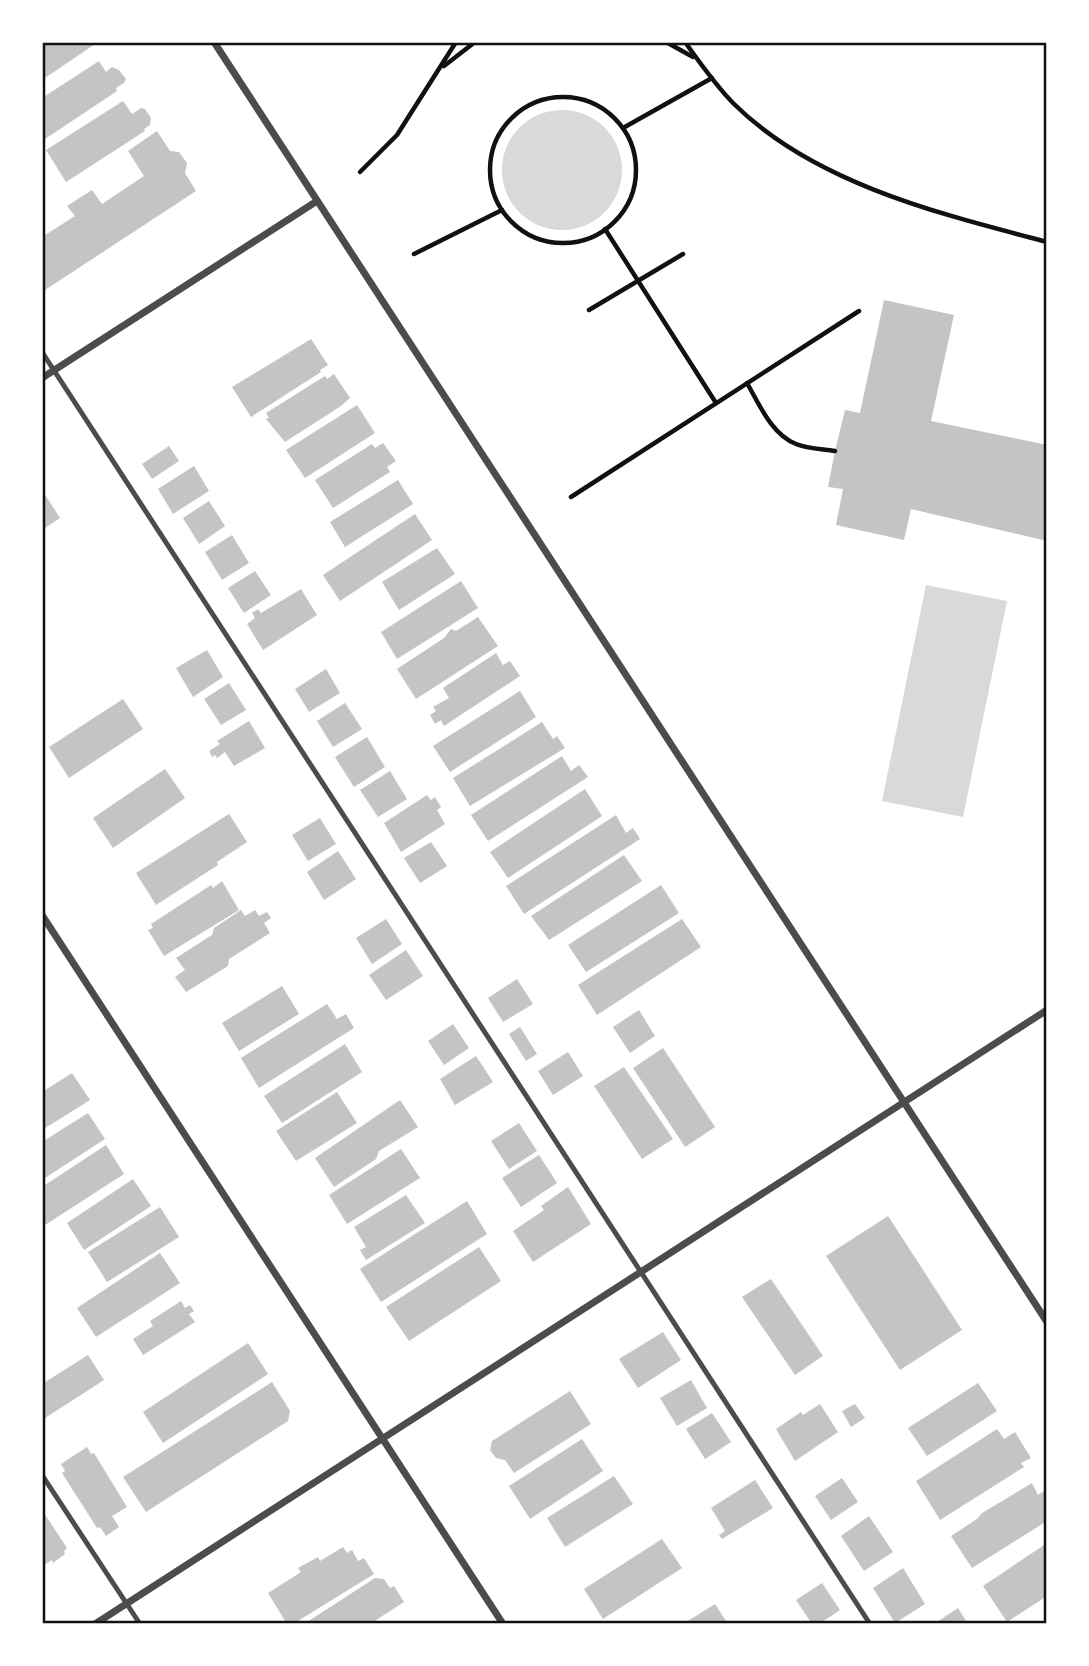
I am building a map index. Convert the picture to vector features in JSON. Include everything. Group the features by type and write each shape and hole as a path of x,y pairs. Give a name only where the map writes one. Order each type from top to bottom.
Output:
{"street":[{"path":"214,42 1047,1322"},
{"path":"42,378 317,201"},
{"path":"42,915 503,1624"},
{"path":"96,1624 1047,1010"}],"lane":[{"path":"42,352 870,1624"},
{"path":"42,1475 140,1624"}],"path":[{"path":"360,172 397,135 456,42"},
{"path":"441,69 475,42"},
{"path":"666,42 696,58"},
{"path":"685,42 734,104 774,136 825,169 895,198 979,225 1047,242"},
{"path":"623,128 712,78"},
{"path":"564,97 581,100 597,106 623,128 632,145 636,164 635,183 629,201 619,217 605,229 591,238 558,243 542,240 513,223 502,210 491,178 491,160 495,144 504,129 530,105 546,99 564,97"},
{"path":"414,254 502,210"},
{"path":"605,229 716,403"},
{"path":"589,310 682,254"},
{"path":"571,497 859,311"},
{"path":"747,383 768,418 786,438 796,444 835,451"}],"shaded area":[{"path":"562,110 585,115 604,128 617,147 622,170 617,193 604,212 585,225 562,230 539,225 520,212 507,193 502,170 507,147 520,128 539,115"},
{"path":"926,585 1007,601 963,817 882,801"}],"building":[{"path":"42,42 98,42 42,80"},
{"path":"99,61 106,72 112,67 119,70 126,79 124,83 116,88 117,91 42,141 42,98"},
{"path":"123,101 132,114 141,108 145,109 151,118 150,125 145,131 66,182 46,150"},
{"path":"157,131 170,151 179,152 187,163 185,173 196,191 42,292 42,237 75,216 67,206 92,190 102,204 144,176 128,151"},
{"path":"884,300 954,315 931,421 1047,445 1047,541 911,509 904,540 836,525 843,489 828,487 835,451 845,410 860,413"},
{"path":"311,339 328,365 251,417 232,387"},
{"path":"334,374 350,398 285,442 266,419 269,418 266,413 325,376 327,379"},
{"path":"357,405 375,433 305,478 286,450"},
{"path":"383,443 396,461 387,467 390,472 333,508 315,480 372,444 375,448"},
{"path":"169,446 179,461 152,479 142,464"},
{"path":"194,466 209,491 173,514 158,489"},
{"path":"398,480 413,504 345,547 330,522"},
{"path":"42,490 60,518 42,530"},
{"path":"209,501 225,526 199,544 183,518"},
{"path":"415,514 432,540 340,601 323,575"},
{"path":"232,535 249,563 222,580 205,552"},
{"path":"437,548 455,574 399,610 382,582"},
{"path":"255,571 271,595 244,613 228,588"},
{"path":"461,581 478,608 397,659 381,632"},
{"path":"301,589 317,615 263,650 247,624 255,618 252,613 258,609 261,613"},
{"path":"478,617 498,646 416,699 397,669 444,638 451,629 456,631"},
{"path":"207,650 223,677 193,697 176,668"},
{"path":"496,653 503,665 510,661 520,676 444,726 441,720 435,724 430,715 436,711 433,707 449,698 443,688"},
{"path":"326,669 340,693 309,712 295,689"},
{"path":"229,683 246,710 221,725 204,699"},
{"path":"520,691 536,717 450,772 433,746"},
{"path":"123,699 143,729 69,778 49,747"},
{"path":"345,703 362,729 333,747 317,721"},
{"path":"249,721 265,748 234,766 225,752 217,758 215,755 212,757 209,751 220,744 217,741"},
{"path":"542,722 553,739 557,736 565,748 470,806 453,778"},
{"path":"367,737 385,767 354,787 335,757"},
{"path":"562,756 571,771 579,765 588,777 488,841 471,815"},
{"path":"165,769 185,798 113,848 93,818"},
{"path":"390,771 407,799 378,817 360,790"},
{"path":"585,789 602,816 508,878 490,852"},
{"path":"427,795 431,800 435,797 441,807 437,810 445,824 401,852 384,823"},
{"path":"229,814 247,842 217,862 218,865 156,905 136,873"},
{"path":"616,815 626,833 633,828 640,839 524,914 506,886"},
{"path":"320,818 336,844 308,861 292,835"},
{"path":"431,842 447,866 420,883 404,858"},
{"path":"338,851 356,879 324,900 307,872"},
{"path":"624,855 642,881 549,940 531,916"},
{"path":"222,881 239,910 164,956 148,930 153,928 151,924 211,885 213,888"},
{"path":"661,885 679,913 586,972 568,945"},
{"path":"241,910 245,916 255,910 259,916 267,912 271,918 264,923 270,933 229,959 228,966 186,992 175,977 185,970 176,958 212,935 214,928"},
{"path":"386,919 402,944 372,964 356,938"},
{"path":"682,919 701,947 597,1015 578,985"},
{"path":"406,950 423,976 386,1000 369,975"},
{"path":"517,979 533,1004 503,1022 488,998"},
{"path":"282,986 299,1014 239,1051 222,1023"},
{"path":"327,1004 337,1019 346,1014 354,1028 259,1088 241,1058"},
{"path":"639,1010 655,1036 630,1053 613,1027"},
{"path":"453,1024 469,1048 444,1065 428,1041"},
{"path":"520,1027 537,1054 526,1061 509,1034"},
{"path":"345,1044 362,1072 282,1123 264,1096"},
{"path":"663,1048 715,1127 685,1147 633,1068"},
{"path":"568,1052 583,1076 553,1095 538,1071"},
{"path":"476,1056 493,1082 455,1105 440,1079"},
{"path":"624,1067 673,1139 642,1159 594,1086"},
{"path":"72,1073 90,1100 42,1130 42,1092"},
{"path":"337,1092 357,1123 296,1161 276,1131"},
{"path":"400,1100 418,1127 379,1151 376,1159 334,1187 315,1158"},
{"path":"88,1113 105,1139 42,1180 42,1142"},
{"path":"519,1123 537,1151 509,1169 491,1141"},
{"path":"106,1145 124,1174 42,1227 42,1187"},
{"path":"401,1149 420,1178 347,1224 329,1195"},
{"path":"539,1155 557,1183 521,1207 502,1178"},
{"path":"133,1179 151,1206 84,1250 67,1223"},
{"path":"568,1187 591,1224 533,1262 513,1231 544,1210 541,1206"},
{"path":"406,1195 425,1223 366,1260 360,1250 366,1247 354,1227"},
{"path":"467,1201 487,1234 381,1302 360,1269"},
{"path":"160,1207 179,1237 107,1282 88,1252"},
{"path":"888,1216 962,1330 900,1370 826,1256"},
{"path":"479,1247 501,1281 409,1341 386,1307"},
{"path":"160,1253 180,1283 96,1337 77,1308"},
{"path":"771,1279 823,1356 795,1375 742,1297"},
{"path":"181,1301 185,1308 190,1305 194,1311 189,1314 195,1322 143,1355 133,1339 153,1326 150,1321"},
{"path":"663,1332 681,1360 638,1388 619,1359"},
{"path":"248,1343 268,1374 163,1443 143,1412"},
{"path":"88,1355 104,1380 42,1420 42,1384"},
{"path":"691,1380 707,1408 677,1426 660,1398"},
{"path":"272,1382 290,1411 288,1421 146,1512 123,1477"},
{"path":"978,1383 997,1411 927,1456 908,1428"},
{"path":"570,1391 591,1424 514,1473 505,1460 496,1458 490,1450 492,1441"},
{"path":"820,1404 838,1432 795,1461 776,1429 801,1412 803,1415"},
{"path":"855,1404 865,1418 851,1427 842,1411"},
{"path":"712,1413 731,1442 705,1459 686,1429"},
{"path":"997,1429 1004,1439 1015,1432 1031,1458 1021,1463 1024,1467 940,1520 916,1481"},
{"path":"582,1439 603,1471 530,1519 509,1486"},
{"path":"87,1447 91,1454 94,1453 127,1507 112,1516 119,1527 106,1536 100,1527 97,1528 62,1473 65,1471 61,1464"},
{"path":"614,1476 633,1504 565,1547 547,1518"},
{"path":"842,1478 858,1502 831,1520 815,1496"},
{"path":"755,1480 773,1508 722,1539 719,1535 725,1531 711,1508"},
{"path":"1032,1483 1038,1495 1047,1489 1047,1521 972,1568 951,1536 982,1513"},
{"path":"42,1510 67,1548 65,1554 53,1563 52,1560 42,1566"},
{"path":"869,1516 893,1552 864,1571 841,1536"},
{"path":"662,1539 682,1568 603,1619 584,1589"},
{"path":"1047,1543 1047,1596 1007,1622 983,1586"},
{"path":"343,1547 347,1553 352,1550 358,1561 364,1558 374,1574 293,1624 287,1624 268,1593 301,1572 298,1568 318,1557 320,1561"},
{"path":"903,1568 925,1604 895,1623 873,1588"},
{"path":"375,1578 384,1579 390,1588 394,1586 404,1602 370,1624 304,1624"},
{"path":"822,1583 840,1610 819,1624 812,1624 796,1600"},
{"path":"715,1604 728,1624 683,1624"},
{"path":"958,1608 968,1624 934,1624"}]}
